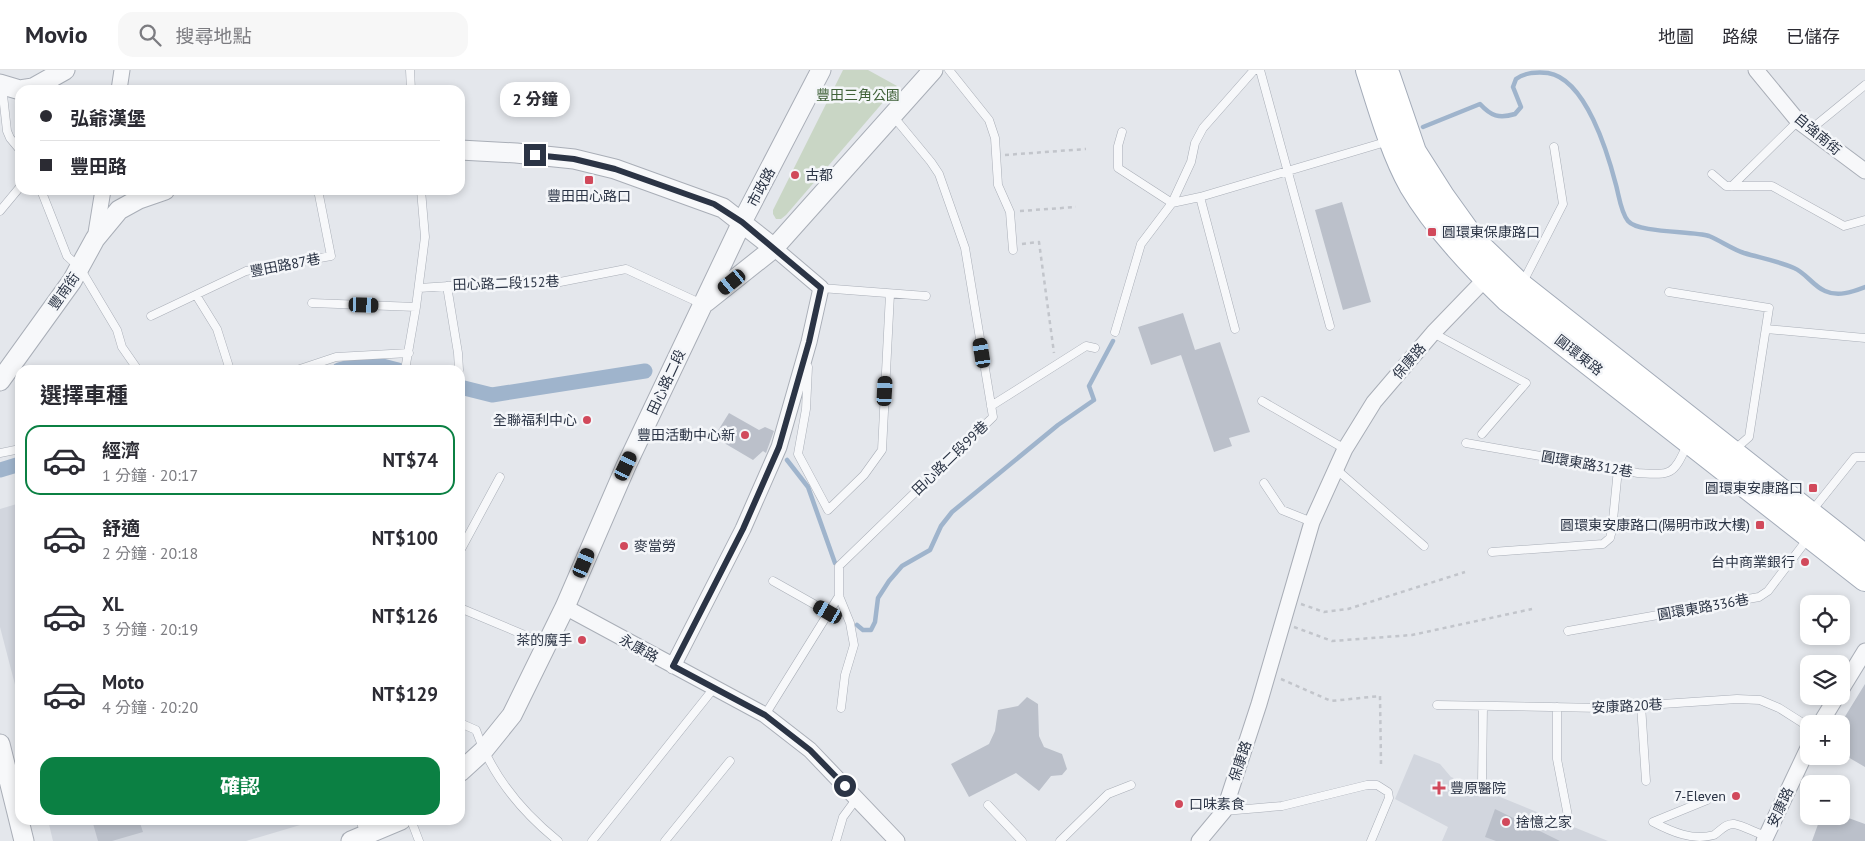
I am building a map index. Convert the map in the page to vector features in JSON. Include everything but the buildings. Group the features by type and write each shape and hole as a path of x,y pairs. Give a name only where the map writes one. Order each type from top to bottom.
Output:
{"main road":[{"name":"圓環東路","path":"1373,70 1392,140 1411,184 1430,213 1514,293 1689,441 1810,525 1865,557"},
{"name":"圓環東路","path":"1373,70 1414,152 1475,242 1492,272"},
{"name":"圓環東路","path":"1514,293 1732,452 1865,578"}],"street":[{"path":"38,85 65,70"},
{"path":"120,85 122,70"},
{"name":"市政路","path":"703,305 742,222 820,70"},
{"name":"田心路二段","path":"465,767 483,751 512,715 565,607 626,466 703,305 774,248 933,70"},
{"name":"自強南街","path":"1756,70 1798,121 1865,171"},
{"path":"1,85 15,89"},
{"path":"465,150 574,159 615,169 714,204 742,222 821,288 809,342 779,447 743,529 673,666"},
{"name":"豐南街","path":"0,381 80,268 95,239 102,195"},
{"path":"95,239 119,210 151,195"},
{"name":"保康路","path":"1199,841 1224,811 1268,674 1312,522 1345,449 1374,402 1433,333 1492,272"},
{"name":"永康路","path":"565,607 765,715 810,750 897,841"},
{"path":"1850,675 1865,651"},
{"path":"0,744 15,805"},
{"name":"安康路","path":"1765,839 1800,765"},
{"path":"20,825 24,841"},
{"path":"359,832 384,825"}],"lane":[{"path":"410,70 411,85"},
{"path":"949,70 989,120 995,138 998,185 1010,212 1013,248"},
{"path":"1115,332 1141,244 1172,203 1190,162 1195,143 1204,128 1254,70"},
{"path":"1260,70 1330,326"},
{"path":"1,85 7,131 15,144"},
{"path":"1810,130 1865,85"},
{"name":"田心路二段99巷","path":"839,596 839,566 993,417 965,248 939,174 892,115"},
{"path":"1732,186 1798,121"},
{"path":"1122,132 1118,146 1118,168 1172,203 1200,198 1392,140"},
{"path":"1514,293 1563,204 1554,148"},
{"path":"1712,174 1726,186 1772,186 1844,226 1865,220"},
{"path":"0,211 15,194"},
{"path":"43,195 67,256 80,268 117,330 122,347 135,365"},
{"name":"豐田路87巷","path":"151,316 246,271 331,256 319,195"},
{"path":"405,365 419,288 425,238 421,195"},
{"path":"1200,198 1235,330"},
{"name":"田心路二段152巷","path":"419,288 539,280 555,283 626,269 703,305"},
{"path":"447,286 459,365"},
{"path":"821,288 926,296"},
{"path":"1669,292 1769,308 1749,437 1732,452"},
{"path":"809,342 806,409 798,454 828,510 864,475 882,450 890,294"},
{"path":"196,295 217,329 228,365"},
{"path":"312,304 416,307"},
{"path":"1766,330 1865,338"},
{"path":"1433,333 1526,383 1482,434"},
{"path":"991,406 1086,346 1095,348"},
{"path":"312,365 336,357 409,353"},
{"path":"1262,400 1345,449"},
{"name":"圓環東路312巷","path":"1466,443 1638,473 1664,475 1671,472 1678,465 1689,441"},
{"path":"0,453 15,450"},
{"name":"圓環東路336巷","path":"1568,631 1759,597 1768,591 1855,457 1865,457"},
{"path":"1492,552 1603,544 1607,542 1612,530 1618,469"},
{"path":"1337,470 1424,546"},
{"path":"465,542 500,477"},
{"path":"1264,483 1282,510 1312,522"},
{"path":"773,581 828,612"},
{"path":"765,715 839,596"},
{"path":"839,596 850,623 854,645 845,675 841,708"},
{"path":"465,610 546,644"},
{"path":"592,841 714,688"},
{"name":"安康路20巷","path":"1437,705 1602,708 1736,699 1760,700 1800,721"},
{"path":"1641,705 1646,781"},
{"path":"1482,784 1483,706"},
{"path":"1556,707 1557,759 1568,816"},
{"path":"465,724 476,730 483,751 514,799 558,841"},
{"path":"665,841 730,761"},
{"path":"1224,811 1282,806 1368,785 1377,785 1388,792 1389,798 1371,841"},
{"path":"1060,841 1108,794 1131,786"},
{"path":"836,841 843,817 857,798"},
{"path":"1707,800 1653,822 1686,839 1706,838 1714,835 1727,825 1733,824 1765,839"},
{"path":"988,805 1022,841"},
{"path":"413,825 419,841"}],"path":[{"path":"996,156 1086,149"},
{"path":"1010,212 1076,206"},
{"path":"1013,248 1039,242 1054,353"},
{"path":"1290,600 1324,612 1348,609 1465,572"},
{"path":"1283,624 1332,642 1412,635 1532,609"},
{"path":"1268,674 1331,701 1380,696 1381,764"}],"shaded area":[{"path":"15,504 15,685 0,627 0,509"},
{"name":"豐原醫院","path":"1414,754 1440,764 1451,777 1608,841 1442,841 1448,827 1395,799"},
{"path":"49,825 300,825 246,841 53,841"}],"green space":[{"name":"豐田三角公園","path":"843,70 868,70 897,86 786,215 781,219 776,219 773,210"}],"waterway":[{"path":"1423,127 1480,104 1492,114 1500,116 1515,114 1521,107 1513,87 1516,79 1535,73 1548,73 1562,78 1574,89 1593,120 1607,155 1620,204 1628,221 1642,228 1709,236 1744,253 1776,261 1794,268 1821,289 1830,293 1845,293 1865,287"},
{"path":"857,625 863,630 871,630 875,622 878,598 889,581 902,566 930,550 941,526 952,512 1058,425 1094,400 1089,386 1113,341"},
{"path":"356,365 367,362 379,365"},
{"path":"465,388 492,395 645,371"},
{"path":"787,460 808,487 835,563"},
{"path":"0,470 15,466"}],"place":[{"name":"古都","path":"795,175"},
{"name":"豐田田心路口","path":"589,180"},
{"name":"圓環東保康路口","path":"1432,232"},
{"name":"全聯福利中心","path":"587,420"},
{"name":"豐田活動中心新","path":"745,435"},
{"name":"圓環東安康路口","path":"1813,488"},
{"name":"圓環東安康路口(陽明市政大樓)","path":"1760,525"},
{"name":"麥當勞","path":"624,546"},
{"name":"台中商業銀行","path":"1805,562"},
{"name":"茶的魔手","path":"582,640"},
{"name":"豐原醫院","path":"1439,788"},
{"name":"7-Eleven","path":"1736,796"},
{"name":"口味素食","path":"1179,804"},
{"name":"捨憶之家","path":"1506,822"}],"route":[{"path":"535,155 574,159 615,169 723,208 821,288 809,342 770,472 673,666 765,715 810,750 845,786"}]}
